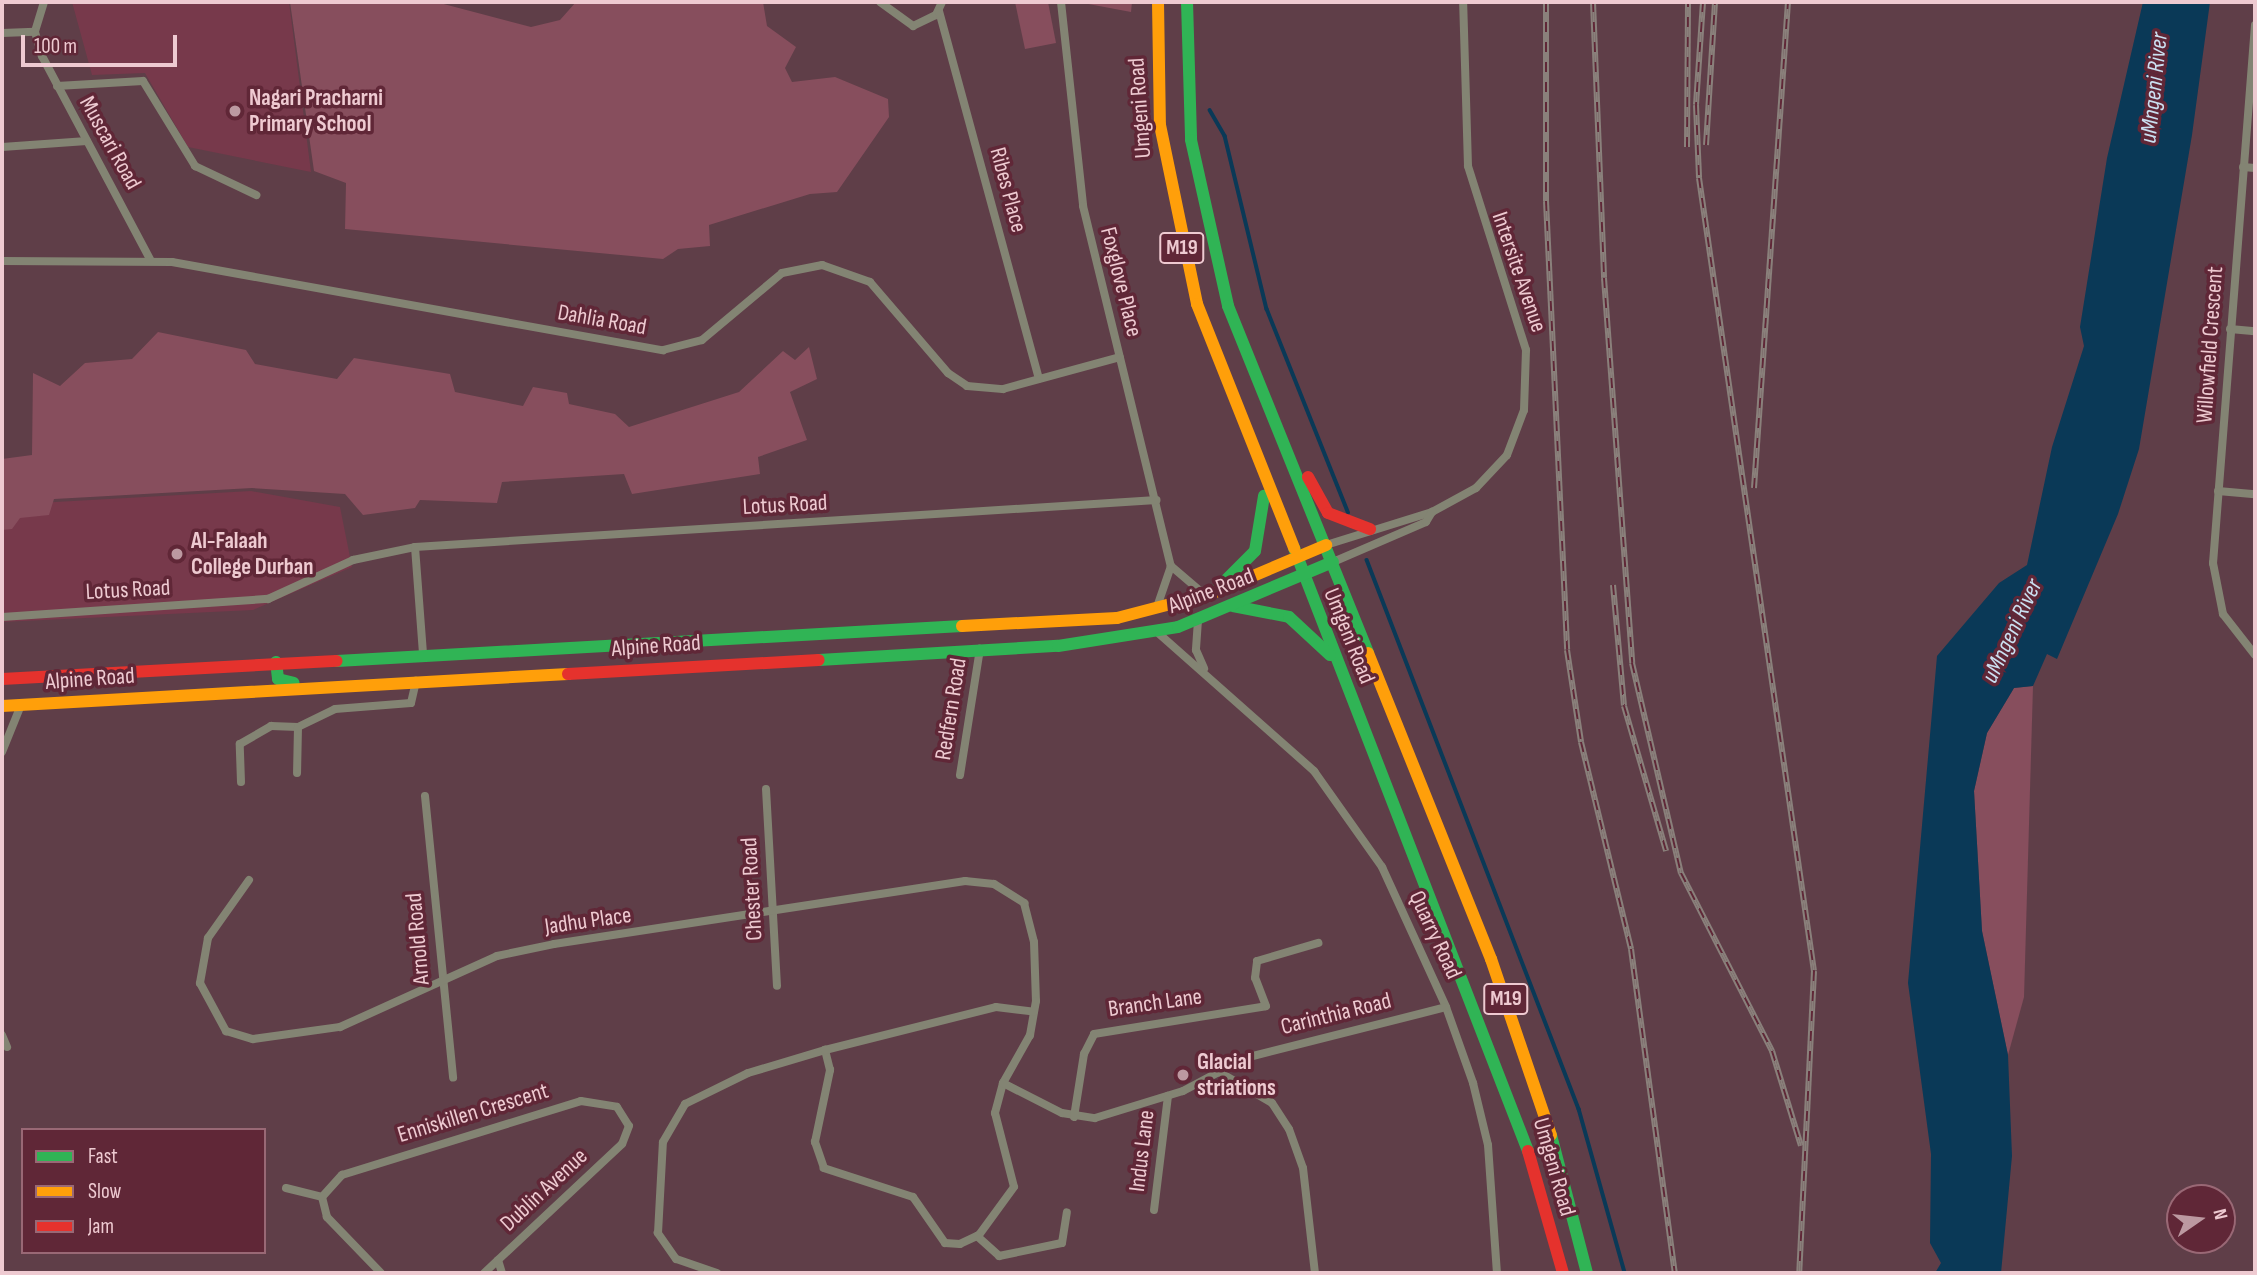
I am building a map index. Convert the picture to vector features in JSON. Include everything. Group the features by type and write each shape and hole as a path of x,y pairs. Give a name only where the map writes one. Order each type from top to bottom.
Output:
{"main road":[{"name":"Umgeni Road","path":"1158,2 1160,125 1179,237 1221,377 1520,1122 1563,1273"},
{"name":"Umgeni Road","path":"1187,2 1186,88 1197,180 1239,337 1333,562 1521,1039 1587,1273"},
{"path":"1239,337 1322,504 1336,518 1370,529"},
{"path":"1209,594 1255,551 1265,519 1263,482"},
{"name":"Alpine Road","path":"2,679 663,643 1154,611 1209,594 1326,545"},
{"name":"Alpine Road","path":"2,706 698,663 980,649 1157,632 1198,620 1333,562"},
{"path":"1233,606 1289,617 1338,665"},
{"path":"663,643 695,650 698,663"},
{"path":"276,662 283,682 325,686"}],"street":[{"path":"2,33 35,32 44,2"},
{"path":"880,2 913,26 940,6"},
{"name":"Foxglove Place","path":"1061,2 1080,189 1171,566"},
{"name":"Intersite Avenue","path":"1326,545 1370,529 1432,512 1476,488 1503,461 1524,410 1528,377 1522,335 1478,214 1468,166 1463,2"},
{"name":"Ribes Place","path":"940,6 1039,379"},
{"name":"Willowfield Crescent","path":"2255,25 2218,491 2214,587 2228,625 2255,655"},
{"name":"Muscari Road","path":"35,32 57,86 151,261"},
{"path":"57,86 143,81 195,166 256,195"},
{"path":"2,147 87,141"},
{"path":"2243,167 2255,168"},
{"name":"Dahlia Road","path":"2,261 151,261 663,350 702,340 782,273 836,267 882,292 948,373 967,386 995,390 1120,357"},
{"path":"2231,329 2255,331"},
{"path":"2218,491 2255,494"},
{"name":"Lotus Road","path":"2,617 268,599 353,560 415,547 1157,500"},
{"name":"Intersite Avenue","path":"1333,562 1426,522 1432,512"},
{"path":"415,547 423,654"},
{"path":"1154,611 1171,566 1209,594"},
{"name":"Quarry Road","path":"1198,620 1197,658 1210,676"},
{"name":"Quarry Road","path":"1157,632 1293,750 1350,816 1382,867 1446,1007 1488,1145 1497,1273"},
{"name":"Redfern Road","path":"960,775 980,649"},
{"path":"241,782 242,740 271,726 298,727 335,709 404,705 416,698 416,681"},
{"path":"2,752 21,705"},
{"path":"297,773 298,727"},
{"name":"Chester Road","path":"766,789 777,986"},
{"name":"Arnold Road","path":"425,796 440,983 453,1079"},
{"name":"Jadhu Place","path":"249,880 208,938 200,975 210,1008 233,1035 253,1039 340,1027 519,951 771,914 952,883 994,884 1017,897 1030,916 1034,1012 1027,1044 1003,1083 995,1113 1014,1187 977,1236"},
{"name":"Branch Lane","path":"1073,1117 1084,1054 1094,1034 1266,1006 1255,978 1257,961 1318,943"},
{"path":"717,1273 676,1259 663,1246 656,1210 663,1142 671,1120 695,1097 825,1050 996,1007 1034,1012"},
{"name":"Carinthia Road","path":"1003,1083 1073,1117 1109,1115 1168,1096 1219,1072 1314,1038 1446,1007"},
{"path":"2,1035 7,1047"},
{"path":"825,1050 830,1070 815,1142 824,1168 913,1196 945,1243 977,1236 999,1256 1062,1243 1067,1212"},
{"path":"1219,1072 1272,1103 1289,1129 1303,1167 1315,1273"},
{"name":"Indus Lane","path":"1154,1210 1168,1096"},
{"name":"Enniskillen Crescent","path":"322,1197 351,1171 581,1101 617,1107 628,1132"},
{"name":"Dublin Avenue","path":"484,1273 628,1132"},
{"path":"286,1188 322,1197 332,1226 381,1273"},
{"path":"498,1260 502,1273"}],"shaded area":[{"name":"Nagari Pracharni Primary School","path":"72,2 289,2 311,172 188,147 145,73 92,75"},
{"path":"290,2 436,2 531,27 560,20 576,2 763,2 767,26 796,47 785,68 792,82 835,77 888,99 889,117 837,192 810,194 709,225 710,246 678,249 663,259 345,229 346,183 314,171"},
{"path":"1015,2 1048,2 1056,43 1025,49"},
{"path":"1132,2 1131,12 1083,3"},
{"path":"158,332 246,350 255,364 337,379 354,358 450,374 455,392 523,406 533,387 567,393 569,404 615,414 629,427 739,392 783,351 795,360 809,347 817,379 790,392 807,440 758,457 760,474 632,494 624,474 502,482 497,503 420,500 415,508 363,515 345,494 252,488 54,499 49,515 20,518 12,529 2,530 2,459 32,455 33,373 60,386 85,363 132,359"},
{"name":"Al-Falaah College Durban","path":"251,491 340,507 352,567 253,610 2,622 2,505"},
{"path":"2033,686 2024,997 2008,1055 1982,931 1974,791 1987,733 2014,688"}],"water":[{"name":"uMngeni River","path":"2143,2 2210,2 2192,135 2139,449 2118,514 2057,659 2047,654 2033,686 2014,688 1987,733 1974,791 1982,931 2008,1055 2012,1156 2001,1273 1935,1273 1941,1263 1930,1243 1931,1154 1908,983 1937,656 1999,583 2027,565 2052,447 2084,346 2080,327 2107,158"}],"waterway":[{"path":"1210,110 1225,136 1267,309 1348,512"},
{"path":"1367,560 1579,1109 1625,1273"}],"railway":[{"path":"1546,2 1546,201 1567,650 1581,742 1631,949 1675,1273"},
{"path":"1593,2 1604,278 1632,663 1681,873 1772,1051 1801,1146"},
{"path":"1687,147 1688,2"},
{"path":"1703,2 1696,105 1699,178 1814,971 1799,1273"},
{"path":"1706,145 1715,2"},
{"path":"1754,488 1788,2"},
{"path":"1613,585 1624,706 1666,851"}],"traffic: fast":[{"path":"1187,2 1191,140 1228,306 1368,653"},
{"path":"1213,593 1255,551 1264,496"},
{"path":"1294,548 1528,1151"},
{"path":"819,660 1058,646 1178,627 1333,562"},
{"path":"1233,606 1289,617 1330,655"},
{"path":"337,661 962,626"},
{"path":"276,662 278,679 294,683"},
{"path":"1551,1135 1587,1273"}],"traffic: slow":[{"path":"1158,2 1160,125 1197,304 1294,548"},
{"path":"962,626 1117,618 1213,593 1326,545"},
{"path":"1368,653 1491,959 1551,1135"},
{"path":"2,706 568,674"}],"traffic: jam":[{"path":"1308,477 1328,513 1370,529"},
{"path":"568,674 819,660"},
{"path":"2,679 337,661"},
{"path":"1528,1151 1563,1273"}],"place":[{"name":"Nagari Pracharni Primary School","path":"235,111"},
{"name":"Al-Falaah College Durban","path":"177,554"},
{"name":"Glacial striations","path":"1183,1075"}]}
